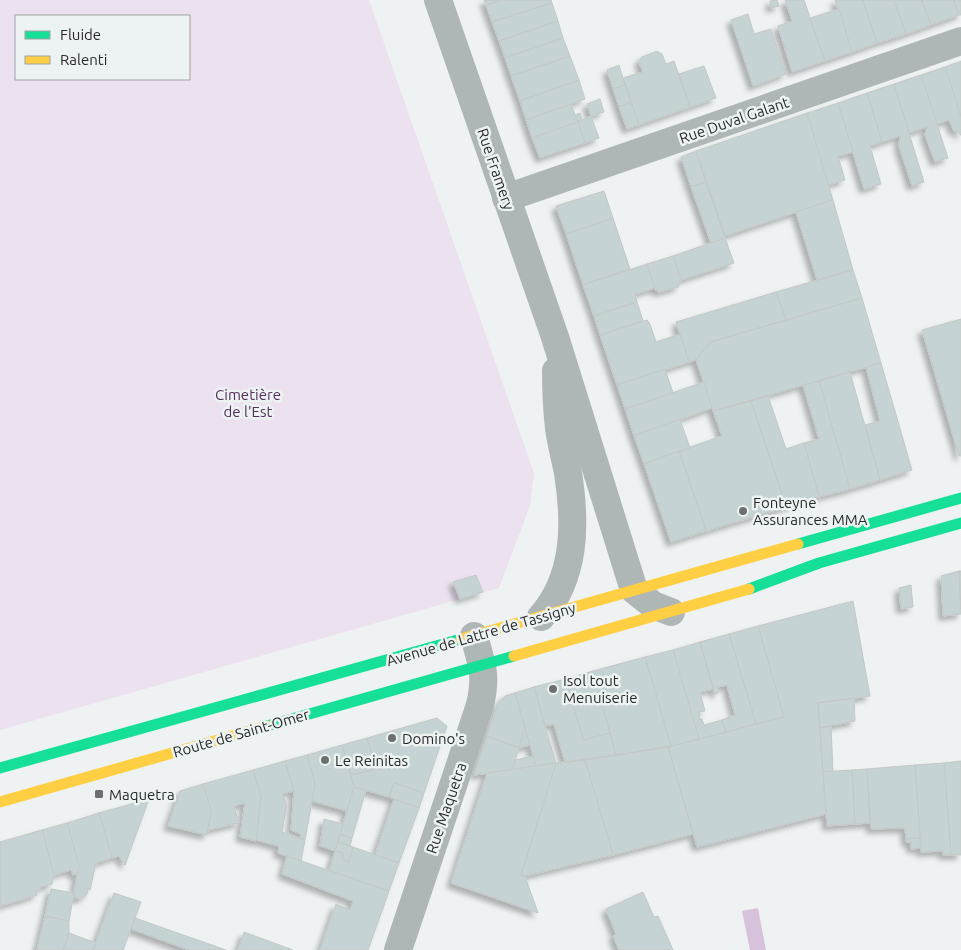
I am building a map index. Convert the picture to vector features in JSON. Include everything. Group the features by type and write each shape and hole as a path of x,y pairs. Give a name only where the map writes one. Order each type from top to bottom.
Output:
{"main road":[{"name":"Avenue de Lattre de Tassigny","path":"0,768 541,618 961,498"},
{"name":"Avenue de Lattre de Tassigny","path":"482,665 744,591 819,563 961,523"},
{"name":"Route de Saint-Omer","path":"0,802 482,665"}],"street":[{"name":"Rue Framery","path":"438,0 555,337 634,590"},
{"name":"Rue Duval Galant","path":"506,198 961,42"},
{"name":"Rue Framery","path":"541,618 559,592 564,581 570,560 572,540 570,486 561,441 557,404 555,337"},
{"path":"583,637 621,612 628,605 634,590 647,602 671,612"},
{"name":"Rue Maquetra","path":"398,950 480,705 484,682 482,665 474,636"}],"green space":[{"name":"Cimetière de l'Est","path":"0,0 369,0 534,473 530,506 499,588 0,730"}],"shaded area":[{"path":"758,908 766,950 750,950 742,911"}],"building":[{"path":"484,0 503,0 486,5"},
{"path":"503,0 551,0 552,3 492,22 486,5"},
{"path":"777,0 779,6 771,8 770,1"},
{"path":"785,0 804,0 825,61 792,72 778,26 792,21"},
{"path":"835,0 863,0 877,43 852,52"},
{"path":"863,0 894,0 906,34 877,43"},
{"path":"894,0 922,0 931,25 906,34"},
{"path":"922,0 954,0 959,15 931,25"},
{"path":"954,0 961,0 961,15 959,15"},
{"path":"552,3 558,21 499,41 492,22"},
{"path":"839,9 852,52 825,61 810,18"},
{"path":"748,14 754,34 771,29 786,74 753,86 731,20"},
{"path":"558,21 563,38 505,58 499,41"},
{"path":"563,38 570,56 511,76 505,58"},
{"path":"657,51 662,54 666,64 674,61 690,107 639,125 623,78 643,72 639,62 642,57"},
{"path":"570,56 579,80 520,101 511,76"},
{"path":"961,61 961,117 945,67"},
{"path":"619,65 625,85 613,89 607,70"},
{"path":"704,66 716,98 690,107 679,74"},
{"path":"945,67 961,117 961,135 957,130 954,131 949,120 937,124 921,75"},
{"path":"921,75 948,158 935,162 925,135 927,127 909,133 894,84"},
{"path":"579,80 585,99 526,120 520,101"},
{"path":"894,84 924,182 912,186 899,146 900,136 882,142 867,93"},
{"path":"625,85 631,102 619,107 613,89"},
{"path":"867,93 882,142 870,146 881,184 864,189 838,103"},
{"path":"600,99 604,112 591,116 587,104"},
{"path":"631,102 639,125 627,129 619,107"},
{"path":"838,103 853,152 838,156 845,180 828,185 807,113"},
{"path":"571,104 578,122 532,138 526,120"},
{"path":"580,113 582,120 578,122 575,115"},
{"path":"807,113 833,200 725,236 696,151"},
{"path":"591,116 599,138 585,143 578,122"},
{"path":"578,122 585,143 540,158 532,138"},
{"path":"696,151 706,182 691,187 681,157"},
{"path":"706,182 725,238 711,243 691,187"},
{"path":"604,191 613,218 566,234 556,206"},
{"path":"833,200 853,270 817,280 796,212"},
{"path":"613,218 630,269 583,285 566,234"},
{"path":"725,238 734,263 681,280 673,256"},
{"path":"673,256 681,280 678,287 659,292 653,288 655,288 647,264"},
{"path":"647,264 655,288 635,294 637,302 594,316 583,285"},
{"path":"853,270 862,298 786,320 776,292"},
{"path":"776,292 786,320 711,342 696,360 689,362 676,322"},
{"path":"862,298 881,363 713,411 696,360 711,342"},
{"path":"637,302 643,321 600,335 594,316"},
{"path":"961,319 961,456 959,456 922,330"},
{"path":"647,320 656,342 680,334 689,362 617,385 600,335"},
{"path":"881,363 912,470 880,480 865,425 880,421 866,367"},
{"path":"665,369 673,393 625,409 617,385"},
{"path":"850,372 880,480 850,489 819,381"},
{"path":"819,381 850,489 819,497 804,443 819,439 803,385"},
{"path":"704,382 712,408 634,436 625,409"},
{"path":"768,396 786,449 804,443 819,497 786,507 751,401"},
{"path":"751,401 786,507 706,531 679,451 722,436 713,411"},
{"path":"680,419 690,448 644,464 634,436"},
{"path":"679,451 706,531 671,542 644,464"},
{"path":"959,571 961,614 943,616 941,576"},
{"path":"959,571 961,571 961,609"},
{"path":"476,575 483,592 460,599 453,582"},
{"path":"911,585 913,607 901,609 899,588"},
{"path":"853,601 870,696 818,703 826,814 697,847 668,747 784,717 758,626"},
{"path":"758,626 784,717 756,724 729,634"},
{"path":"729,634 756,724 726,732 722,720 735,715 727,685 718,687 719,692 715,694 700,642"},
{"path":"700,642 713,689 700,692 705,711 699,712 700,719 702,719 704,725 722,720 726,732 699,739 673,650"},
{"path":"673,650 699,739 671,746 645,657"},
{"path":"645,657 671,746 616,755 593,671"},
{"path":"593,671 610,733 583,740 566,679"},
{"path":"566,679 583,740 610,733 616,755 565,762 554,724 545,726 534,687"},
{"path":"534,687 556,763 536,766 515,693"},
{"path":"515,693 526,732 523,733 519,748 487,736 498,704 505,696"},
{"path":"854,698 855,721 820,728 818,703"},
{"path":"437,718 447,726 424,793 394,783 389,797 354,787 351,775 376,769 367,738"},
{"path":"831,726 833,772 823,772 820,728"},
{"path":"526,732 530,745 519,748 523,733"},
{"path":"487,736 519,748 512,770 474,775"},
{"path":"367,738 376,769 351,775 342,745"},
{"path":"342,745 354,787 347,811 312,801 315,784 307,755"},
{"path":"668,747 693,834 613,855 585,760"},
{"path":"307,755 315,784 305,840 301,838 301,834 291,830 294,791 285,761"},
{"path":"533,756 536,766 512,770 515,760"},
{"path":"585,760 613,855 525,876 521,875 556,763"},
{"path":"285,761 294,791 282,794 287,804 282,832 305,840 301,861 278,853 279,846 256,840 261,797 253,770"},
{"path":"961,761 961,855 951,855 944,763"},
{"path":"556,763 521,875 525,876 538,913 451,883 487,773"},
{"path":"944,763 951,855 943,855 943,851 921,852 915,765"},
{"path":"915,765 920,838 906,839 905,828 871,829 867,769"},
{"path":"867,769 870,823 855,824 852,770"},
{"path":"253,770 261,797 256,841 240,837 245,803 234,806 239,823 208,830 211,811 203,784"},
{"path":"852,770 855,824 827,826 823,772"},
{"path":"394,783 424,793 419,808 389,797"},
{"path":"203,784 211,811 207,835 168,826 180,791"},
{"path":"354,787 366,790 352,838 340,834"},
{"path":"149,799 125,865 119,856 112,858 99,813"},
{"path":"394,799 419,808 399,863 375,855"},
{"path":"99,813 112,858 96,863 90,890 88,889 87,894 81,899 73,897 79,865 67,823"},
{"path":"324,819 343,824 335,851 320,846"},
{"path":"67,823 79,865 78,873 73,875 71,870 54,875 42,830"},
{"path":"42,830 54,875 52,884 40,887 41,890 36,891 37,895 0,906 0,842"},
{"path":"340,834 352,838 350,846 338,842"},
{"path":"920,838 921,848 911,849 911,842 906,842 906,839"},
{"path":"338,842 353,847 349,862 342,859 343,853 335,851"},
{"path":"353,847 399,863 389,891 329,871 335,851 343,853 342,859 349,862"},
{"path":"287,856 389,891 368,950 320,950 336,904 350,910 353,901 282,874"},
{"path":"51,889 74,893 69,921 45,916"},
{"path":"643,892 654,917 658,916 673,950 619,950 613,936 616,934 606,909"},
{"path":"114,893 141,902 123,950 93,950"},
{"path":"45,916 69,921 69,933 63,950 37,950"},
{"path":"135,918 226,950 189,950 131,929"},
{"path":"244,932 293,950 238,950"},
{"path":"69,933 96,943 93,950 63,950"}],"traffic: fast":[{"path":"798,544 961,498"},
{"path":"749,589 819,563 961,523"},
{"path":"0,768 461,639"},
{"path":"267,726 514,656"}],"traffic: slow":[{"path":"461,639 798,544"},
{"path":"514,656 749,589"},
{"path":"0,802 267,726"}],"place":[{"name":"Fonteyne Assurances MMA","path":"743,511"},
{"name":"Isol tout Menuiserie","path":"553,689"},
{"name":"Domino's","path":"392,738"},
{"name":"Le Reinitas","path":"325,760"},
{"name":"Maquetra","path":"99,794"}]}
